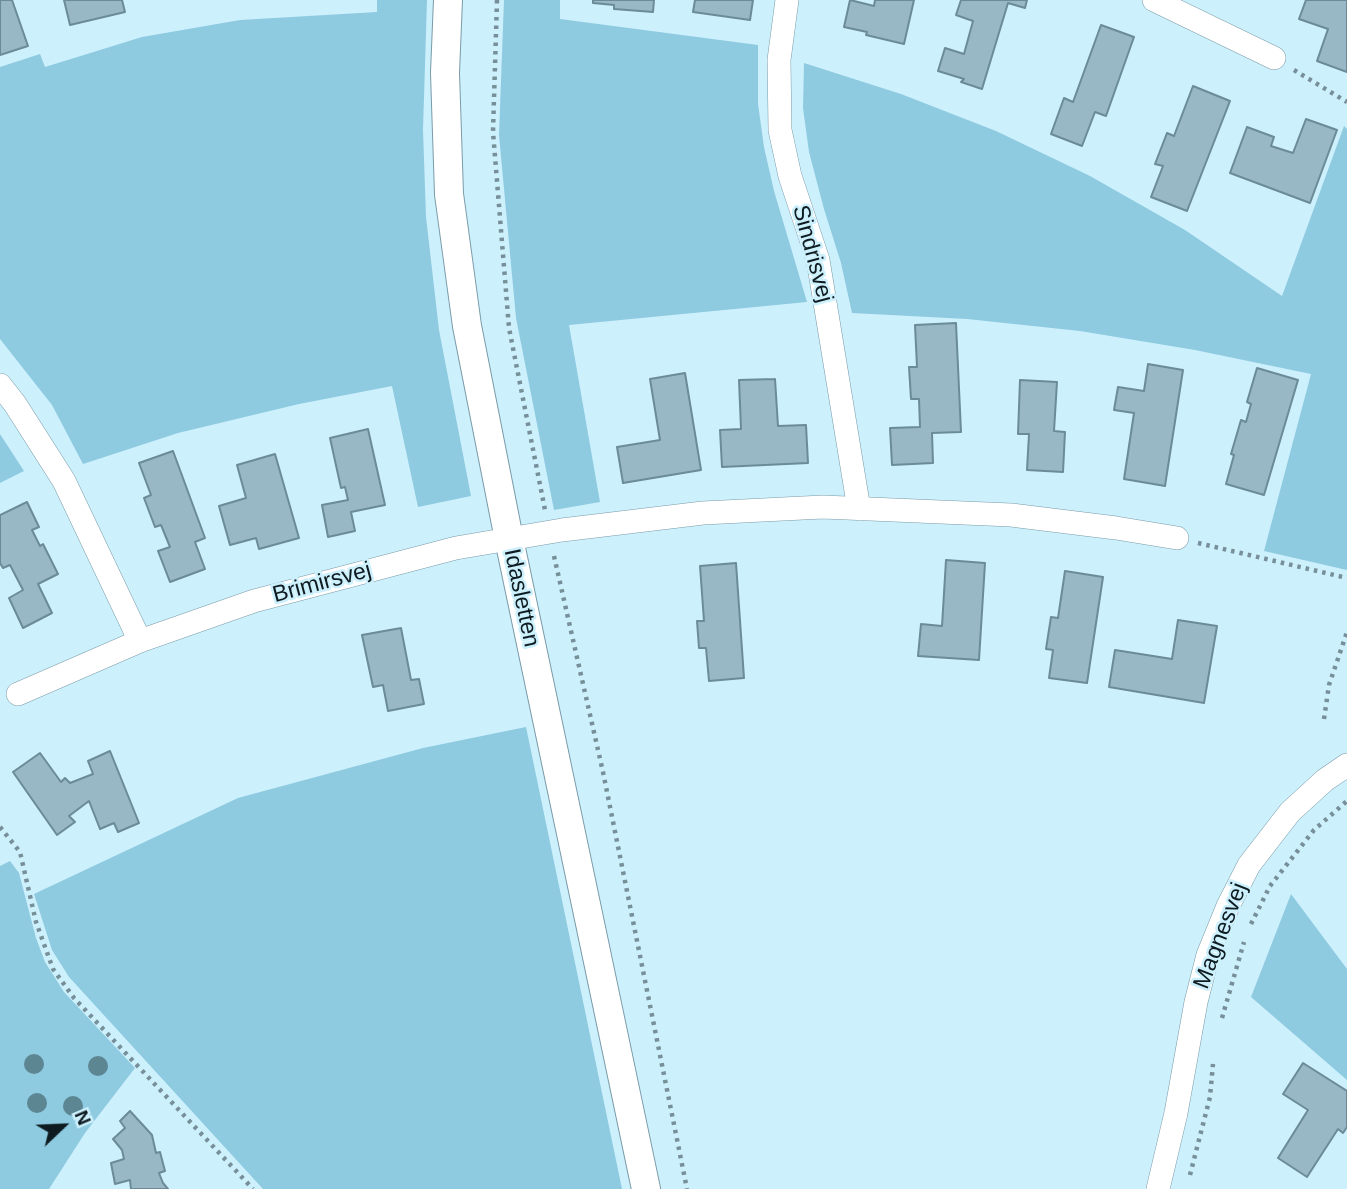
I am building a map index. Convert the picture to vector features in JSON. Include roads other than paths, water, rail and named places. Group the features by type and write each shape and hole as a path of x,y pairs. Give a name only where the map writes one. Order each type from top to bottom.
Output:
{"street":[{"name":"Idasletten","path":"448,0 445,73 449,194 467,326 509,539 646,1189"},
{"name":"Sindrisvej","path":"787,0 779,60 780,130 790,176 818,260 859,509"},
{"path":"1154,0 1274,58"},
{"path":"0,385 64,481 140,641"},
{"path":"509,539 704,513 823,508 1010,515 1177,538"},
{"name":"Brimirsvej","path":"19,694 140,641 254,601 456,548 509,539"},
{"name":"Magnesvej","path":"1160,1188 1196,1002 1208,955 1228,906 1250,865 1290,812 1325,780 1347,765"}]}
